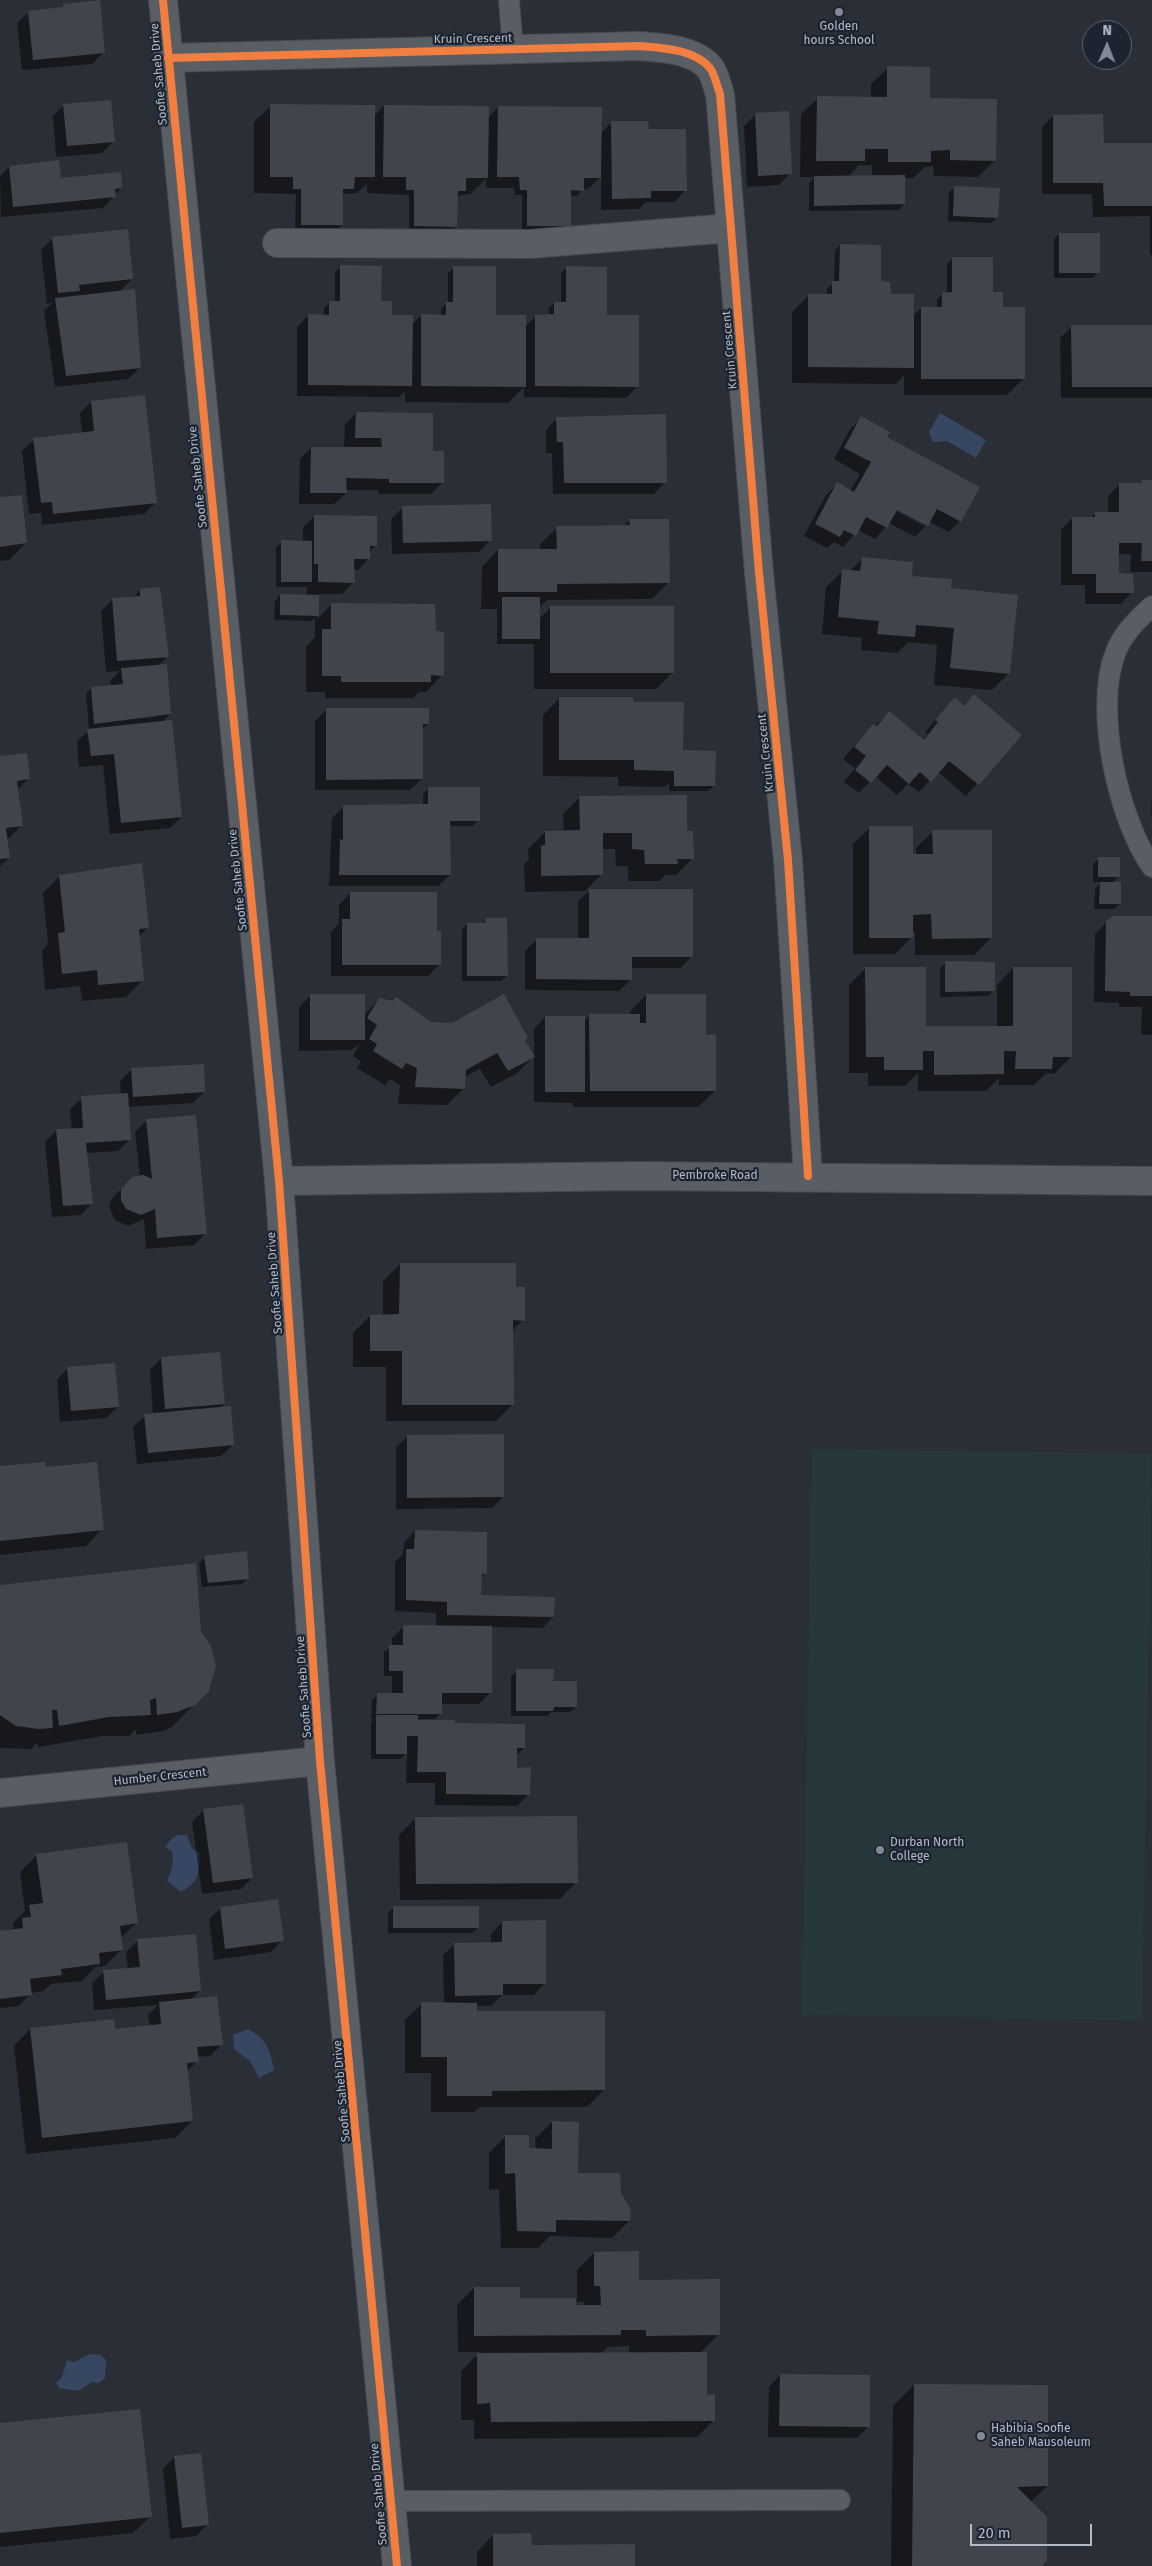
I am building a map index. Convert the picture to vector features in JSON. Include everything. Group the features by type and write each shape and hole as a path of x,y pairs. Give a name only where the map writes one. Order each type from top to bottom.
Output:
{"street":[{"name":"Soofie Saheb Drive","path":"164,0 168,58 278,1181 320,1761 397,2566"},
{"name":"Kruin Crescent","path":"168,58 640,46 667,48 695,57 710,69 720,94 759,573 788,860 808,1176"},
{"path":"277,243 530,244 732,228"},
{"name":"Pembroke Road","path":"278,1181 639,1176 808,1176 1152,1181"},
{"name":"Humber Crescent","path":"0,1793 320,1761"}],"lane":[{"path":"509,0 513,50"},
{"path":"1152,606 1131,625 1119,646 1106,686 1111,750 1122,803 1141,851 1152,867"},
{"path":"392,2501 840,2500"}],"shaded area":[{"path":"812,1449 1152,1454 1142,2020 802,2015"}],"water":[{"path":"940,413 986,440 976,458 947,441 933,442 929,432"},
{"path":"178,1835 187,1835 192,1849 199,1852 200,1859 198,1875 192,1884 181,1892 167,1881 172,1867 173,1856 172,1851 165,1847 172,1838"},
{"path":"248,2029 264,2041 273,2063 274,2070 259,2078 250,2061 234,2049 233,2035"},
{"path":"90,2354 101,2355 106,2360 105,2378 99,2383 92,2382 78,2391 59,2388 56,2383 62,2377 67,2360 74,2362"}],"building":[{"path":"100,0 105,53 33,60 28,11 63,7 63,4"},
{"path":"887,66 930,67 930,98 997,99 996,161 950,160 950,150 931,151 931,162 888,162 888,149 865,149 865,161 816,161 817,96 887,97"},
{"path":"111,100 115,142 67,146 63,104"},
{"path":"270,104 375,105 375,177 355,177 354,189 343,189 343,225 301,225 301,189 293,189 293,177 270,177"},
{"path":"384,105 489,106 488,178 466,178 466,191 458,191 457,227 414,226 414,190 406,190 406,177 383,177"},
{"path":"498,106 602,107 601,178 584,178 584,191 571,190 571,226 527,226 527,190 520,190 519,177 497,177"},
{"path":"789,111 792,174 758,176 755,113"},
{"path":"1103,114 1104,143 1152,143 1152,206 1104,206 1103,183 1053,183 1053,115"},
{"path":"611,121 648,121 649,129 686,129 687,191 651,191 651,198 612,199"},
{"path":"59,160 61,178 121,172 122,188 115,189 116,197 13,207 9,166"},
{"path":"905,175 905,204 814,206 814,176"},
{"path":"954,186 1000,188 998,218 953,216"},
{"path":"128,229 133,279 79,285 80,291 58,293 52,237"},
{"path":"1059,233 1100,233 1100,273 1059,273"},
{"path":"840,244 881,245 881,281 890,282 891,294 914,294 914,368 808,367 808,294 832,294 832,281 839,281"},
{"path":"952,257 993,257 993,292 1003,292 1003,307 1025,307 1025,379 921,379 921,307 942,307 942,293 952,292"},
{"path":"340,265 382,266 381,301 392,301 392,315 413,315 412,386 308,385 308,314 329,315 329,301 340,301"},
{"path":"453,266 496,266 496,315 526,315 526,387 421,386 421,314 446,315 446,302 453,302"},
{"path":"566,266 607,267 607,315 639,315 639,387 535,386 535,315 554,314 554,302 566,302"},
{"path":"135,289 141,368 66,376 55,298"},
{"path":"1071,325 1152,325 1152,387 1072,387"},
{"path":"145,395 157,503 53,514 52,502 41,503 33,438 94,431 91,401"},
{"path":"356,412 433,413 433,451 444,451 444,483 389,483 389,479 346,478 347,493 310,493 311,447 382,447 381,438 355,438"},
{"path":"666,414 667,483 564,483 563,442 557,442 556,417"},
{"path":"861,416 890,432 887,437 980,487 961,522 937,509 928,526 897,510 887,528 866,517 856,536 844,530 840,537 815,524 837,482 854,492 871,462 844,448"},
{"path":"1142,480 1152,480 1152,561 1141,561 1142,543 1119,543 1119,573 1133,574 1134,593 1096,593 1096,574 1072,574 1072,517 1095,517 1095,512 1119,512 1119,483 1141,483"},
{"path":"22,495 27,543 0,547 0,497"},
{"path":"491,504 492,541 403,543 402,506"},
{"path":"314,515 377,516 377,546 370,546 370,559 354,559 355,583 318,582 318,564 314,564"},
{"path":"629,519 669,519 670,583 557,584 557,592 498,592 498,549 557,549 556,526 630,525"},
{"path":"281,540 312,541 312,582 281,582"},
{"path":"862,557 913,562 912,576 952,579 951,588 1018,595 1010,674 950,668 954,628 916,625 915,637 877,634 879,621 838,617 842,569 860,571"},
{"path":"160,587 169,657 117,661 112,598 140,596 140,589"},
{"path":"280,594 319,595 319,616 280,615"},
{"path":"502,597 540,597 540,639 502,639"},
{"path":"331,603 435,604 436,631 444,632 444,676 431,675 431,682 341,682 341,676 322,676 322,629 331,629"},
{"path":"550,606 674,606 674,673 550,673"},
{"path":"167,664 171,714 94,724 91,687 123,684 121,668"},
{"path":"974,694 1022,735 979,785 949,761 931,782 920,772 909,784 887,765 871,783 855,770 866,756 854,747 873,724 877,726 889,711 924,740 938,722 935,720 955,697 964,706"},
{"path":"559,697 633,697 633,702 684,702 683,750 716,751 715,786 674,786 674,771 634,770 634,760 559,760"},
{"path":"326,708 429,708 429,724 423,724 423,779 326,780"},
{"path":"172,720 182,817 121,823 114,754 91,756 87,729"},
{"path":"27,753 30,779 17,781 23,826 6,828 10,858 0,859 0,756"},
{"path":"428,787 480,787 480,821 450,821 451,875 339,875 340,839 343,840 343,805 428,804"},
{"path":"687,795 687,831 693,831 694,859 677,859 678,864 645,864 644,850 632,849 632,833 603,833 603,875 541,876 541,846 545,845 545,831 580,830 579,796"},
{"path":"869,826 913,826 913,854 933,854 932,830 992,830 992,938 932,939 931,914 913,915 913,938 869,938"},
{"path":"1098,857 1120,857 1120,877 1098,877"},
{"path":"142,863 149,928 139,929 144,981 98,985 97,970 62,974 58,933 65,932 59,875"},
{"path":"1100,882 1121,882 1121,904 1099,904"},
{"path":"589,889 693,889 693,957 632,957 632,980 536,979 536,938 589,938"},
{"path":"350,892 437,892 437,931 441,931 441,965 342,965 342,919 350,919"},
{"path":"1113,916 1152,916 1152,996 1130,996 1130,992 1105,991 1106,921"},
{"path":"486,918 507,918 508,976 467,976 467,923 485,923"},
{"path":"945,961 995,962 995,991 945,992"},
{"path":"865,967 926,967 926,1026 1013,1026 1013,967 1072,967 1072,1057 1053,1057 1052,1069 1015,1069 1016,1051 1004,1051 1004,1074 934,1075 934,1051 923,1051 923,1070 884,1070 884,1057 866,1057"},
{"path":"310,994 365,994 365,1040 310,1040"},
{"path":"504,994 528,1038 525,1040 535,1057 508,1071 497,1053 466,1070 465,1089 415,1087 417,1068 406,1063 402,1069 373,1051 377,1044 369,1039 377,1025 367,1018 379,998 393,1001 396,997 431,1022 452,1023"},
{"path":"646,994 706,994 706,1035 716,1034 716,1091 590,1091 589,1014 640,1014 640,1023 646,1023"},
{"path":"545,1016 585,1016 585,1092 545,1092"},
{"path":"204,1064 205,1092 133,1097 131,1068"},
{"path":"128,1093 131,1140 86,1143 93,1204 63,1206 56,1129 83,1128 81,1096"},
{"path":"196,1115 207,1234 157,1238 155,1209 141,1215 126,1209 121,1200 121,1189 132,1177 143,1175 152,1179 146,1119"},
{"path":"400,1263 516,1263 516,1287 525,1287 525,1321 513,1320 514,1405 402,1405 402,1351 370,1351 370,1315 399,1314"},
{"path":"220,1352 225,1404 165,1409 161,1357"},
{"path":"115,1363 119,1407 71,1411 67,1367"},
{"path":"231,1406 234,1445 148,1453 144,1414"},
{"path":"504,1434 504,1497 407,1498 407,1435"},
{"path":"45,1462 46,1467 97,1462 104,1530 0,1541 0,1466"},
{"path":"415,1530 487,1532 487,1574 482,1574 481,1595 555,1597 554,1617 447,1615 447,1602 406,1600 406,1549 414,1549"},
{"path":"247,1551 249,1579 208,1583 204,1556"},
{"path":"196,1563 201,1631 211,1646 216,1666 209,1691 195,1705 177,1712 157,1715 156,1698 150,1700 151,1715 109,1717 59,1726 57,1710 52,1710 53,1728 39,1729 16,1726 0,1715 0,1585"},
{"path":"403,1625 492,1626 492,1693 442,1693 442,1714 376,1714 377,1693 403,1693 403,1671 389,1671 389,1645 403,1645"},
{"path":"516,1669 554,1669 553,1681 577,1681 577,1707 554,1707 553,1711 516,1711"},
{"path":"376,1715 418,1715 418,1720 455,1720 455,1723 525,1724 525,1748 517,1748 517,1768 531,1767 530,1795 446,1794 446,1772 417,1772 418,1736 407,1736 407,1754 376,1754"},
{"path":"243,1804 253,1878 213,1883 203,1809"},
{"path":"577,1816 578,1883 416,1884 415,1817"},
{"path":"127,1842 138,1923 120,1926 123,1950 99,1953 100,1964 61,1969 62,1975 30,1979 32,1995 0,1999 0,1931 23,1928 22,1918 31,1917 29,1905 43,1903 36,1854"},
{"path":"278,1899 284,1941 225,1949 220,1907"},
{"path":"393,1906 479,1906 479,1928 393,1928"},
{"path":"546,1920 546,1984 503,1984 503,1995 455,1996 454,1943 502,1942 502,1921"},
{"path":"196,1934 201,1991 106,2000 103,1970 140,1967 137,1939"},
{"path":"217,1996 223,2045 197,2047 199,2062 187,2063 193,2121 42,2138 30,2028 114,2019 115,2029 161,2024 159,2002"},
{"path":"421,2002 477,2003 477,2011 605,2011 605,2090 492,2091 492,2096 447,2096 447,2057 421,2057"},
{"path":"552,2121 579,2122 578,2173 620,2173 621,2193 631,2210 630,2221 556,2220 556,2232 517,2231 515,2173 505,2174 505,2135 529,2135 529,2148 552,2149"},
{"path":"639,2251 639,2280 720,2279 720,2335 646,2336 646,2330 621,2330 621,2335 474,2336 474,2287 520,2287 520,2298 576,2298 576,2305 601,2305 600,2286 594,2286 594,2252"},
{"path":"707,2352 707,2395 715,2394 715,2421 491,2422 490,2403 477,2404 477,2353"},
{"path":"780,2374 870,2375 870,2427 779,2426"},
{"name":"Habibia Soofie Saheb Mausoleum","path":"914,2384 1048,2385 1048,2486 1017,2487 1047,2517 1047,2560 1042,2566 912,2566"},
{"path":"140,2409 152,2517 0,2533 0,2423"},
{"path":"201,2453 209,2525 182,2528 174,2456"},
{"path":"531,2533 532,2545 635,2544 635,2566 493,2566 493,2534"}],"cycle path":[{"path":"163,0 279,1181 320,1761 397,2566"},
{"path":"168,58 640,46 687,53 703,62 712,71 720,94 759,573 788,860 808,1176"}],"place":[{"name":"Golden hours School","path":"839,12"},
{"name":"Durban North College","path":"880,1850"},
{"name":"Habibia Soofie Saheb Mausoleum","path":"981,2436"}]}
